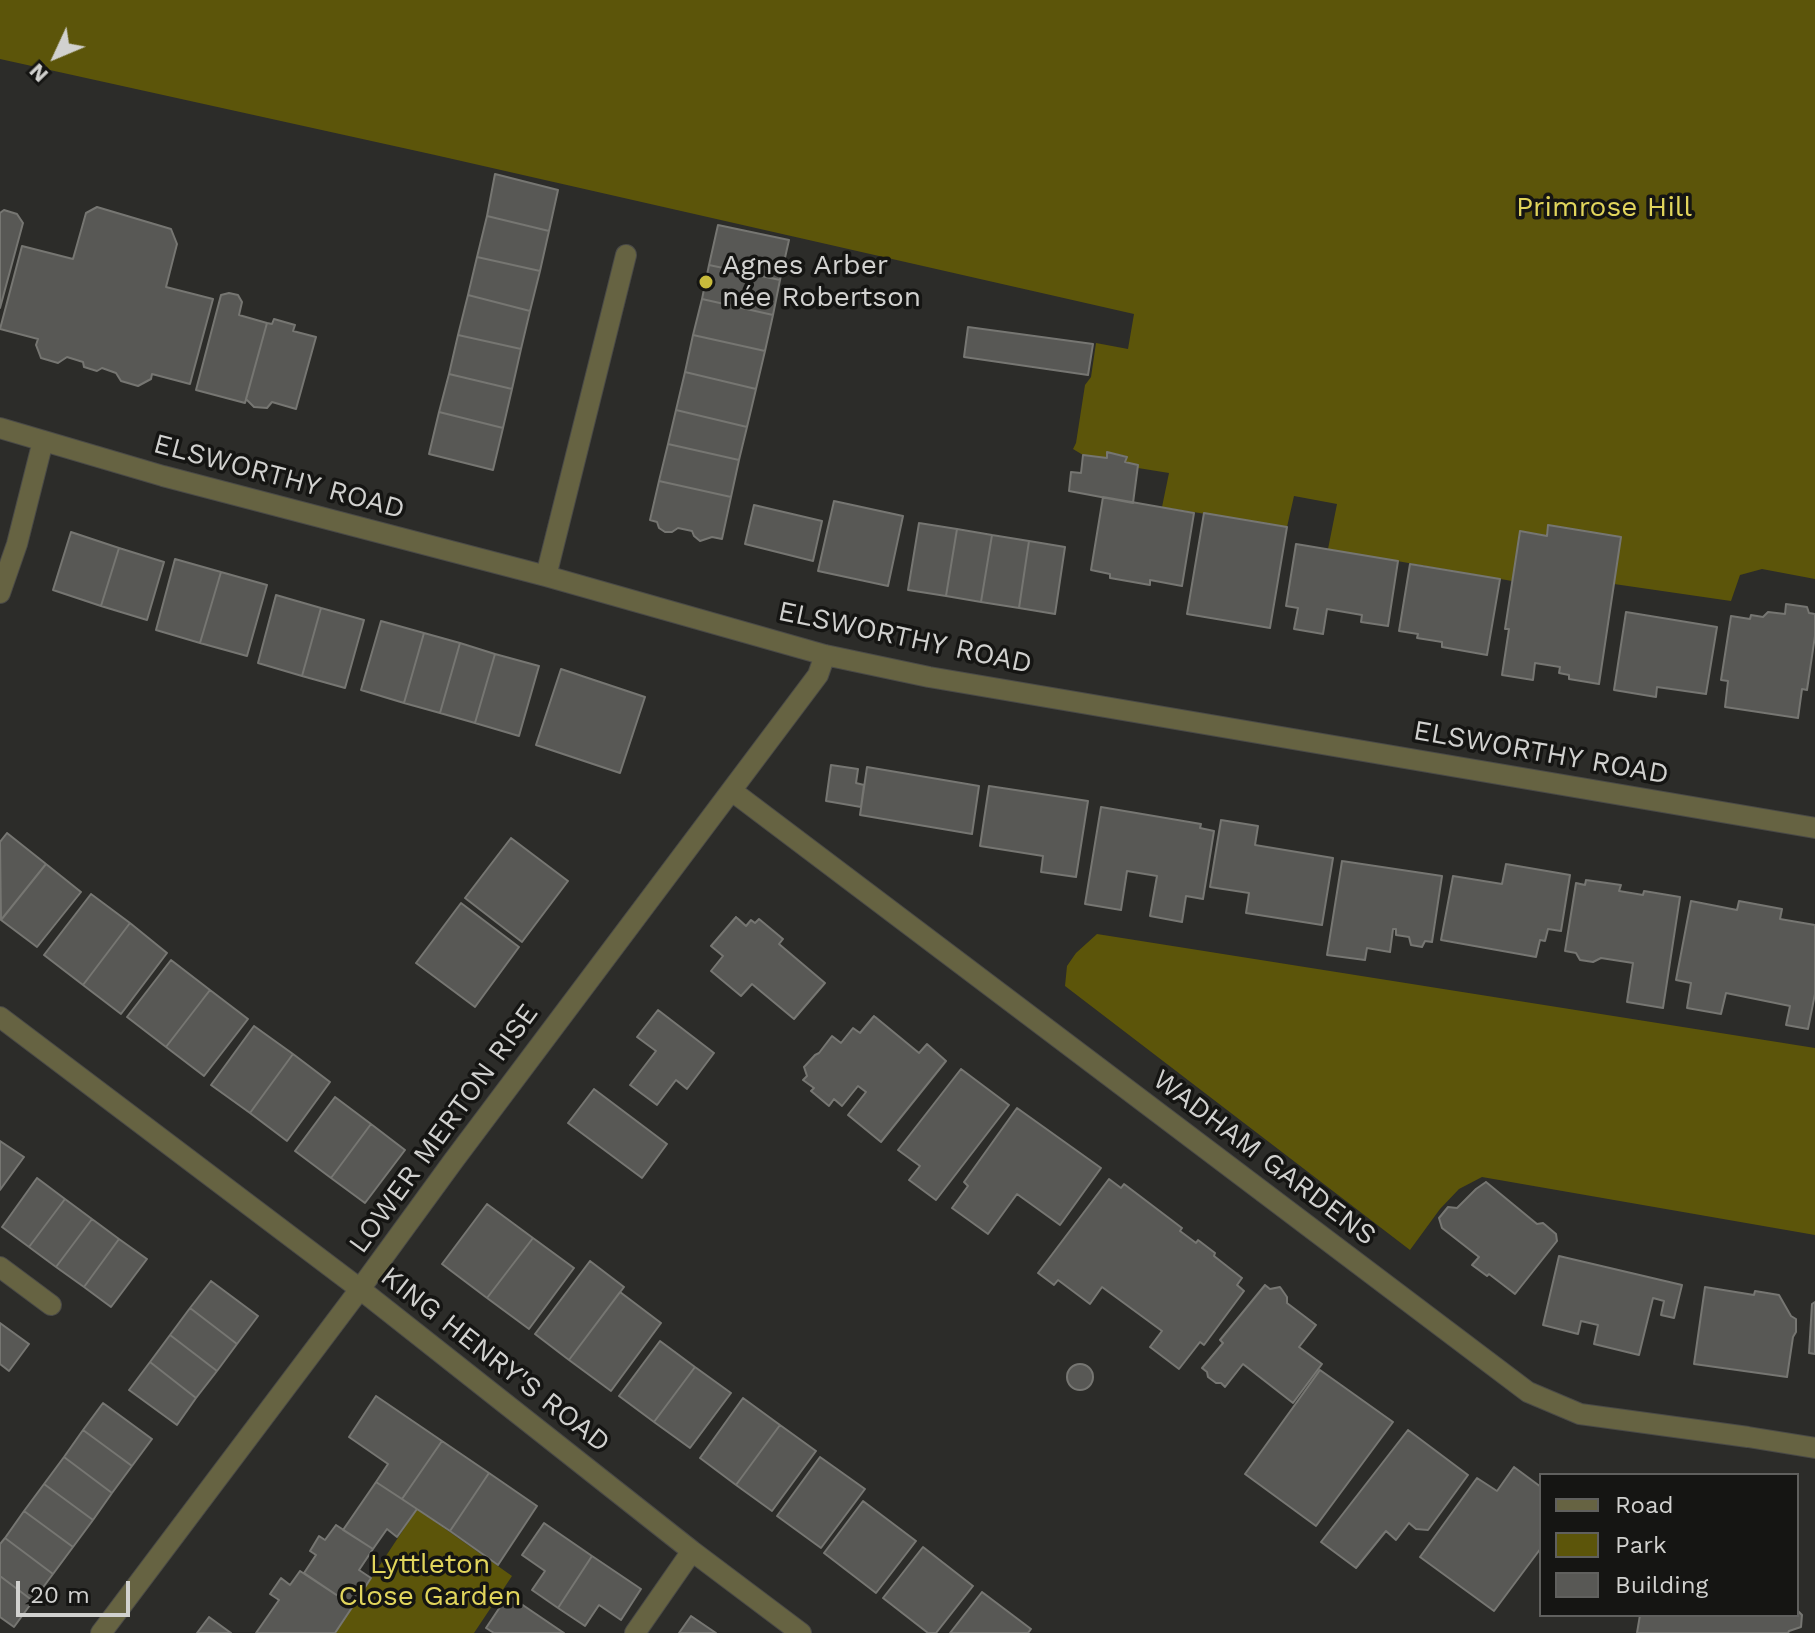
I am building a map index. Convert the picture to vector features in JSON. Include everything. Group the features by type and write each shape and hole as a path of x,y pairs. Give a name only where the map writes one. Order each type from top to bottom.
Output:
{"street":[{"path":"546,576 626,255"},
{"name":"ELSWORTHY ROAD","path":"0,428 163,476 546,576 825,655 929,677 1815,828"},
{"path":"0,593 17,544 43,441"},
{"name":"LOWER MERTON RISE","path":"101,1633 818,675 825,655"},
{"name":"WADHAM GARDENS","path":"732,791 1528,1392 1580,1414 1815,1448"},
{"name":"KING HENRY'S ROAD","path":"0,1017 360,1289 801,1633"},
{"path":"0,1267 51,1305"},
{"path":"635,1633 692,1551"}],"green space":[{"name":"Primrose Hill","path":"0,0 1815,0 1815,579 1762,569 1740,575 1731,601 1614,584 1621,537 1549,525 1547,536 1520,532 1512,581 1328,549 1337,504 1294,496 1287,527 1162,507 1169,473 1138,468 1125,462 1126,456 1108,452 1107,458 1083,455 1073,449 1096,343 1128,349 1134,314 0,59"},
{"path":"1097,934 1815,1048 1815,1235 1482,1177 1459,1189 1410,1250 1065,986 1067,966"},
{"name":"Lyttleton Close Garden","path":"417,1509 512,1576 474,1633 335,1633"}],"building":[{"path":"495,174 558,190 549,231 487,216"},
{"path":"97,207 171,229 177,244 166,287 213,299 190,384 152,374 151,379 138,386 121,381 116,373 84,367 83,362 67,357 58,363 41,358 36,345 38,339 0,329 22,246 73,259 86,213"},
{"path":"4,210 17,214 23,223 0,308 0,213"},
{"path":"487,216 549,231 540,271 477,257"},
{"path":"718,225 789,240 780,280 709,265"},
{"path":"477,257 540,271 530,311 468,295"},
{"path":"709,265 780,280 773,315 702,299"},
{"path":"221,295 238,295 242,302 239,315 267,323 245,403 196,390"},
{"path":"468,295 530,311 521,349 458,335"},
{"path":"702,299 773,315 765,351 693,335"},
{"path":"274,319 295,325 293,331 316,337 296,409 272,402 267,408 254,407 246,399 267,323 272,324"},
{"path":"968,327 1093,344 1088,375 964,357"},
{"path":"458,335 521,349 512,389 449,374"},
{"path":"693,335 765,351 756,389 685,372"},
{"path":"685,372 756,389 747,427 676,410"},
{"path":"449,374 512,389 503,428 439,412"},
{"path":"676,410 747,427 739,460 668,444"},
{"path":"439,412 503,428 493,470 429,454"},
{"path":"668,444 739,460 731,497 659,481"},
{"path":"1107,452 1127,457 1125,462 1138,465 1133,503 1069,491 1071,472 1081,473 1083,455 1107,458"},
{"path":"659,481 731,497 722,539 712,537 700,541 692,531 678,528 665,532 657,522 650,520"},
{"path":"1103,497 1194,513 1182,586 1150,580 1150,585 1110,578 1110,574 1091,570"},
{"path":"834,501 903,516 888,586 818,571"},
{"path":"754,505 822,521 813,561 745,544"},
{"path":"1204,513 1287,527 1270,628 1187,614"},
{"path":"919,523 957,529 946,596 908,590"},
{"path":"1548,525 1621,537 1599,684 1569,679 1569,675 1559,673 1560,667 1535,663 1533,680 1502,675 1509,629 1505,629 1520,531 1547,536"},
{"path":"957,529 992,535 981,602 946,596"},
{"path":"71,532 119,548 101,606 53,590"},
{"path":"992,535 1029,541 1019,608 981,602"},
{"path":"1029,541 1065,547 1055,614 1019,608"},
{"path":"1296,544 1398,561 1388,626 1361,622 1362,615 1327,609 1323,634 1294,629 1298,608 1286,606"},
{"path":"119,548 164,562 147,620 101,606"},
{"path":"175,559 221,572 200,643 156,630"},
{"path":"1410,564 1500,579 1487,655 1442,647 1442,642 1399,631"},
{"path":"221,572 267,585 247,656 200,643"},
{"path":"276,595 321,608 302,676 258,663"},
{"path":"1786,604 1807,607 1809,613 1815,614 1807,690 1802,689 1798,718 1725,707 1728,681 1721,680 1731,616 1750,619 1751,615 1763,617 1768,612 1785,614"},
{"path":"321,608 364,620 345,688 302,676"},
{"path":"1626,612 1717,627 1706,694 1657,687 1656,697 1614,690"},
{"path":"381,621 424,633 404,703 361,690"},
{"path":"424,633 460,643 440,713 404,703"},
{"path":"460,643 495,654 475,723 440,713"},
{"path":"495,654 539,666 519,736 475,723"},
{"path":"561,669 645,697 620,773 536,745"},
{"path":"831,765 858,769 856,783 864,785 861,807 826,801"},
{"path":"867,767 979,786 972,834 860,815"},
{"path":"989,786 1088,801 1076,877 1041,872 1043,856 980,846"},
{"path":"1101,807 1201,824 1200,828 1214,831 1203,899 1186,896 1182,922 1150,916 1157,876 1127,871 1121,910 1085,904"},
{"path":"1221,820 1258,826 1255,845 1333,858 1322,925 1246,913 1249,893 1210,887"},
{"path":"7,833 46,864 1,920 0,842"},
{"path":"511,838 568,881 522,942 465,898"},
{"path":"1342,861 1442,876 1432,942 1425,941 1422,947 1411,945 1409,937 1396,935 1396,929 1393,929 1390,952 1367,948 1365,960 1327,955"},
{"path":"46,864 81,892 37,947 1,920"},
{"path":"1506,864 1570,875 1561,931 1548,929 1545,941 1540,940 1536,957 1441,940 1453,876 1502,884"},
{"path":"1586,880 1621,885 1619,891 1643,895 1644,891 1680,897 1663,1008 1627,1002 1633,963 1601,958 1593,962 1580,960 1576,953 1565,951 1576,883 1585,885"},
{"path":"91,894 130,923 83,985 44,955"},
{"path":"1691,901 1737,910 1739,901 1782,909 1780,919 1815,925 1815,994 1808,1029 1786,1025 1790,1006 1726,993 1721,1014 1687,1008 1691,983 1676,980"},
{"path":"461,903 519,947 475,1007 416,963"},
{"path":"736,917 746,926 751,920 755,923 759,919 783,939 779,944 825,983 794,1019 752,984 741,996 711,971 723,956 711,946"},
{"path":"130,923 167,953 121,1014 83,985"},
{"path":"171,960 210,990 166,1047 127,1017"},
{"path":"210,990 248,1019 204,1076 166,1047"},
{"path":"658,1010 714,1053 687,1089 676,1080 657,1105 630,1085 656,1051 637,1037"},
{"path":"874,1016 919,1053 927,1044 946,1061 881,1142 848,1115 866,1092 858,1086 842,1106 834,1099 829,1106 803,1080 807,1076 804,1067 832,1036 841,1043 853,1028 860,1033"},
{"path":"254,1026 293,1054 250,1113 211,1085"},
{"path":"293,1054 330,1082 287,1141 250,1113"},
{"path":"961,1069 1009,1105 936,1200 909,1180 920,1166 898,1150"},
{"path":"594,1089 667,1144 642,1178 568,1123"},
{"path":"335,1097 371,1124 331,1178 295,1151"},
{"path":"1017,1108 1101,1168 1060,1225 1017,1194 988,1234 952,1208 968,1186 964,1182"},
{"path":"371,1124 405,1150 365,1203 331,1178"},
{"path":"0,1141 24,1157 0,1190"},
{"path":"37,1178 65,1199 29,1247 2,1227"},
{"path":"1109,1179 1121,1188 1124,1184 1182,1228 1180,1231 1215,1253 1214,1256 1242,1278 1237,1285 1244,1291 1204,1345 1200,1342 1179,1369 1150,1347 1162,1331 1102,1287 1090,1304 1058,1280 1054,1285 1038,1273"},
{"path":"1486,1182 1537,1224 1543,1223 1556,1234 1557,1241 1515,1294 1472,1265 1479,1257 1442,1228 1439,1218 1448,1207 1457,1208"},
{"path":"65,1199 92,1219 56,1267 29,1247"},
{"path":"487,1204 533,1238 487,1298 442,1264"},
{"path":"92,1219 119,1239 84,1287 56,1267"},
{"path":"533,1238 574,1268 529,1329 487,1298"},
{"path":"119,1239 147,1259 111,1307 84,1287"},
{"path":"1559,1256 1682,1285 1674,1318 1661,1315 1664,1301 1653,1298 1639,1355 1594,1344 1598,1325 1581,1321 1578,1334 1543,1325"},
{"path":"590,1261 624,1287 569,1360 535,1334"},
{"path":"211,1281 258,1316 237,1344 190,1308"},
{"path":"1265,1285 1270,1289 1280,1287 1287,1297 1287,1303 1316,1325 1299,1347 1322,1364 1293,1403 1243,1364 1225,1387 1208,1377 1202,1368 1223,1343 1220,1340"},
{"path":"1705,1287 1754,1295 1755,1291 1779,1295 1796,1319 1787,1377 1694,1364"},
{"path":"620,1292 661,1323 611,1391 569,1360"},
{"path":"1815,1302 1815,1354 1809,1353 1812,1304"},
{"path":"190,1308 237,1344 217,1371 170,1335"},
{"path":"0,1323 29,1344 9,1371 0,1364"},
{"path":"170,1335 217,1371 196,1398 150,1362"},
{"path":"660,1341 695,1367 654,1422 619,1396"},
{"path":"150,1362 196,1398 177,1425 129,1390"},
{"path":"1080,1364 1089,1368 1093,1377 1089,1386 1080,1390 1071,1386 1067,1377 1071,1368"},
{"path":"695,1367 731,1393 690,1448 654,1422"},
{"path":"1320,1370 1393,1422 1316,1526 1245,1474"},
{"path":"376,1396 442,1441 402,1499 376,1482 388,1464 349,1437"},
{"path":"743,1398 780,1425 736,1485 700,1458"},
{"path":"103,1403 152,1439 132,1466 83,1430"},
{"path":"780,1425 816,1451 772,1511 736,1485"},
{"path":"83,1430 132,1466 112,1493 64,1457"},
{"path":"1408,1430 1468,1475 1428,1530 1416,1529 1409,1523 1396,1540 1386,1531 1356,1568 1321,1542"},
{"path":"442,1441 489,1473 450,1531 402,1499"},
{"path":"64,1457 112,1493 93,1520 44,1484"},
{"path":"820,1457 865,1489 821,1548 777,1516"},
{"path":"1514,1467 1539,1486 1539,1551 1494,1611 1420,1557 1477,1478 1497,1491"},
{"path":"489,1473 537,1506 498,1565 450,1531"},
{"path":"376,1482 417,1509 397,1537 387,1529 373,1549 343,1530"},
{"path":"44,1484 93,1520 73,1547 24,1511"},
{"path":"863,1501 916,1541 876,1593 824,1553"},
{"path":"24,1511 73,1547 53,1574 5,1538"},
{"path":"544,1523 592,1556 558,1608 532,1590 545,1571 522,1555"},
{"path":"336,1525 373,1549 359,1570 371,1578 353,1606 304,1573 316,1555 310,1551 319,1536 325,1540"},
{"path":"5,1538 53,1574 33,1601 0,1576 0,1544"},
{"path":"923,1547 973,1586 936,1633 928,1633 883,1598"},
{"path":"592,1556 641,1589 621,1620 599,1605 585,1626 558,1608"},
{"path":"300,1571 353,1606 335,1633 256,1633 279,1600 270,1594 281,1578 290,1585"},
{"path":"0,1576 33,1601 14,1627 0,1617"},
{"path":"982,1592 1031,1629 1028,1633 950,1633"},
{"path":"508,1595 564,1633 494,1633 486,1628"},
{"path":"1799,1612 1802,1615 1801,1627 1788,1633 1637,1633 1640,1617 1799,1617"},
{"path":"691,1616 716,1633 679,1633"},
{"path":"209,1617 231,1633 197,1633"}],"place":[{"name":"Agnes Arber née Robertson","path":"706,282"}]}
